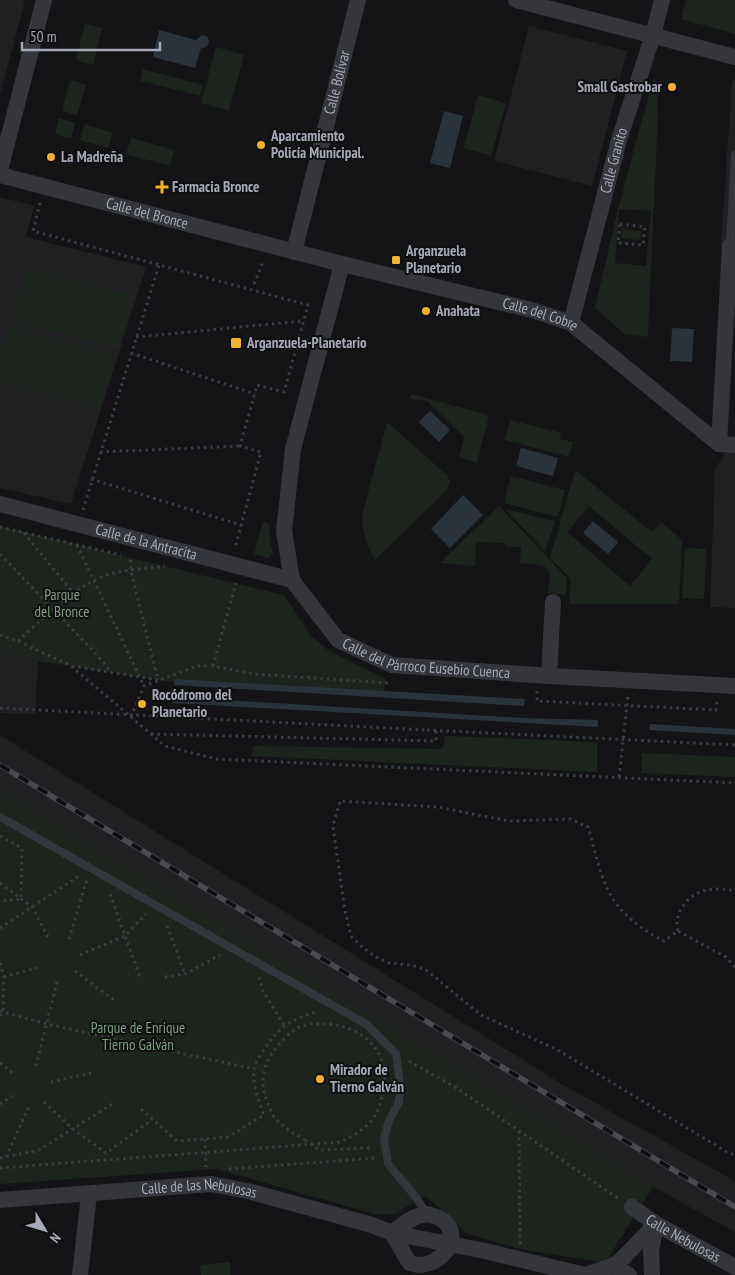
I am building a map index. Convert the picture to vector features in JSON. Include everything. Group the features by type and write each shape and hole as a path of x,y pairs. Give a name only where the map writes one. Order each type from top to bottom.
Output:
{"street":[{"path":"0,170 44,0"},
{"name":"Calle Bolívar","path":"294,252 358,0"},
{"path":"516,0 735,57"},
{"name":"Calle Granito","path":"571,323 619,140 653,35 662,0"},
{"name":"Calle del Bronce","path":"0,175 294,252"},
{"path":"727,445 730,246"},
{"name":"Calle del Cobre","path":"294,252 532,310 571,323 727,445"},
{"name":"Calle del Párroco Eusebio Cuenca","path":"342,264 293,449 284,531 292,580 338,640 392,665 549,676 730,693"},
{"name":"Calle de la Antracita","path":"0,504 292,580"},
{"path":"549,676 553,602"},
{"name":"Calle de las Nebulosas","path":"0,1200 211,1184 248,1191 372,1225 392,1234 457,1246 585,1275 612,1266"},
{"path":"80,1275 89,1194"},
{"name":"Calle Nebulosas","path":"632,1207 656,1224 735,1267"},
{"path":"427,1214 443,1220 457,1246 448,1254 441,1269 418,1267 410,1269 392,1234 406,1221 418,1215 427,1214"},
{"path":"612,1266 656,1224"},
{"path":"652,1275 652,1252 656,1224"},
{"path":"612,1266 629,1275"}],"lane":[{"path":"730,246 735,155"},
{"path":"0,817 366,1024 396,1054 400,1084 399,1102 389,1121 384,1138 388,1164 415,1196 427,1214"}],"path":[{"path":"40,200 33,231 308,305 284,392 257,385 240,446"},
{"path":"620,224 645,227 643,245 618,243 618,234 620,224"},
{"path":"254,284 263,262"},
{"path":"81,516 159,265"},
{"path":"136,337 303,321"},
{"path":"131,353 255,394"},
{"path":"100,452 240,446 261,452 234,550"},
{"path":"91,479 241,525"},
{"path":"0,527 138,560"},
{"path":"23,532 74,594"},
{"path":"76,545 144,686"},
{"path":"0,554 111,672"},
{"path":"130,557 131,571 158,680"},
{"path":"147,562 173,568"},
{"path":"18,641 52,610 94,581 105,576 165,566"},
{"path":"213,666 238,576"},
{"path":"229,580 237,582"},
{"path":"0,635 18,641 71,666 165,746 216,759 735,783"},
{"path":"71,666 158,680"},
{"path":"131,717 144,686 197,666 213,666 254,674 391,683"},
{"path":"528,690 537,690 537,701 716,710 717,699 730,693"},
{"path":"619,777 627,705"},
{"path":"0,708 735,745"},
{"path":"151,734 436,741 436,730"},
{"path":"678,930 664,941 651,934 627,915 613,900 607,888 588,828 570,819 509,821 438,807 340,801 333,826 345,911 351,936 361,946 374,956 390,962 425,969 481,1015 556,1049 667,1117 735,1155"},
{"path":"0,836 22,848 22,898"},
{"path":"0,928 90,869"},
{"path":"69,939 90,869"},
{"path":"103,876 141,980"},
{"path":"0,883 32,907 49,939"},
{"path":"735,891 718,889 703,891 694,895 680,911 676,924 678,930 726,957 735,966"},
{"path":"0,901 22,898"},
{"path":"80,955 125,936 158,907 185,974"},
{"path":"165,977 185,974 232,949"},
{"path":"256,962 263,991 284,1025"},
{"path":"0,963 4,977 0,1016"},
{"path":"4,977 40,967"},
{"path":"75,971 115,1001"},
{"path":"36,1066 58,978"},
{"path":"140,1109 177,1141 228,1136 264,1115 259,1103 254,1069 261,1053 274,1035 284,1025 298,1017 319,1010 338,1008"},
{"path":"2,1011 47,1024 254,1069"},
{"path":"0,1168 340,1142 362,1131 372,1121 379,1108 385,1078 381,1058 370,1042 355,1030 335,1024 306,1025 286,1036 270,1056 264,1074 263,1090 273,1116 287,1129 305,1140 319,1150 370,1148 380,1158 226,1169"},
{"path":"396,1054 456,1087 632,1207"},
{"path":"0,1063 14,1074"},
{"path":"51,1082 95,1072"},
{"path":"0,1104 12,1096"},
{"path":"44,1102 73,1129 106,1153 152,1120"},
{"path":"0,1158 39,1150 114,1103"},
{"path":"6,1157 29,1107"},
{"path":"519,1131 520,1249"},
{"path":"205,1139 206,1170 211,1170"}],"shaded area":[{"path":"0,0 25,0 0,95"},
{"path":"529,26 627,51 592,186 494,161"},
{"path":"159,30 196,40 202,35 208,37 209,43 206,47 201,48 195,68 153,57"},
{"path":"732,80 735,81 735,246 721,246"},
{"path":"444,111 463,116 450,168 430,163"},
{"path":"0,197 34,206 26,237 146,267 71,504 0,488"},
{"path":"672,328 694,329 692,362 670,361"},
{"path":"430,411 450,430 439,442 419,422"},
{"path":"735,438 735,608 710,607 715,469"},
{"path":"521,448 558,458 553,476 516,466"},
{"path":"463,495 483,515 450,548 431,529"},
{"path":"593,521 618,542 608,554 583,533"},
{"path":"0,649 38,661 35,714 0,713"},
{"path":"175,679 525,699 524,706 174,685"},
{"path":"173,697 523,718 598,720 598,727 172,703"},
{"path":"650,724 735,729 735,735 649,730"},
{"path":"0,735 565,1086 735,1181 735,1232 653,1187 0,791"}],"green space":[{"path":"686,0 735,0 735,34 681,19"},
{"path":"85,24 102,28 93,65 76,60"},
{"path":"216,47 244,55 229,111 201,103"},
{"path":"143,69 203,85 200,96 140,81"},
{"path":"653,79 657,81 658,115 648,337 625,334 595,308 617,213","holes":["619,209 651,211 646,266 615,263"]},
{"path":"70,80 86,85 77,115 62,111"},
{"path":"478,95 506,103 491,156 464,148"},
{"path":"59,118 75,123 71,139 55,134"},
{"path":"85,124 113,133 108,148 80,140"},
{"path":"131,138 174,150 170,166 126,154"},
{"path":"622,229 641,231 640,240 621,238"},
{"path":"27,267 133,296 119,349 13,320"},
{"path":"9,327 114,356 100,409 0,381 0,358"},
{"path":"411,394 489,415 477,463 459,457 464,437 427,401 410,399"},
{"path":"510,420 562,433 560,439 573,442 569,457 505,440"},
{"path":"387,422 448,476 450,483 445,492 375,560 365,537 363,512"},
{"path":"575,470 652,532 661,522 682,540 679,604 569,604 571,579 550,558","holes":["589,506 652,559 630,586 567,532"]},
{"path":"511,476 565,490 558,517 504,503"},
{"path":"499,506 567,578 566,595 548,593 548,571 542,566 520,563 521,547 506,547 504,543 476,542 475,566 440,563"},
{"path":"505,509 555,521 545,551"},
{"path":"263,522 269,525 273,553 269,558 254,554"},
{"name":"Parque del Bronce","path":"0,526 284,595 311,636 329,651 385,678 384,697 171,682 38,661 0,649"},
{"path":"685,548 707,549 704,599 682,598"},
{"path":"445,736 597,742 597,772 252,756 253,746 443,749"},
{"path":"642,753 735,757 735,777 641,773"},
{"name":"Parque de Enrique Tierno Galván","path":"0,791 653,1187 605,1263 520,1249 468,1234 426,1196 394,1214 375,1214 216,1169 0,1184"},
{"path":"230,1262 231,1275 201,1275 200,1265"}],"railway":[{"path":"0,765 735,1207"}],"place":[{"name":"Small Gastrobar","path":"672,87"},
{"name":"Aparcamiento Policía Municipal.","path":"261,145"},
{"name":"La Madreña","path":"51,157"},
{"name":"Farmacia Bronce","path":"162,187"},
{"name":"Arganzuela Planetario","path":"396,260"},
{"name":"Anahata","path":"426,311"},
{"name":"Arganzuela-Planetario","path":"236,343"},
{"name":"Rocódromo del Planetario","path":"142,704"},
{"name":"Mirador de Tierno Galván","path":"320,1079"}]}
